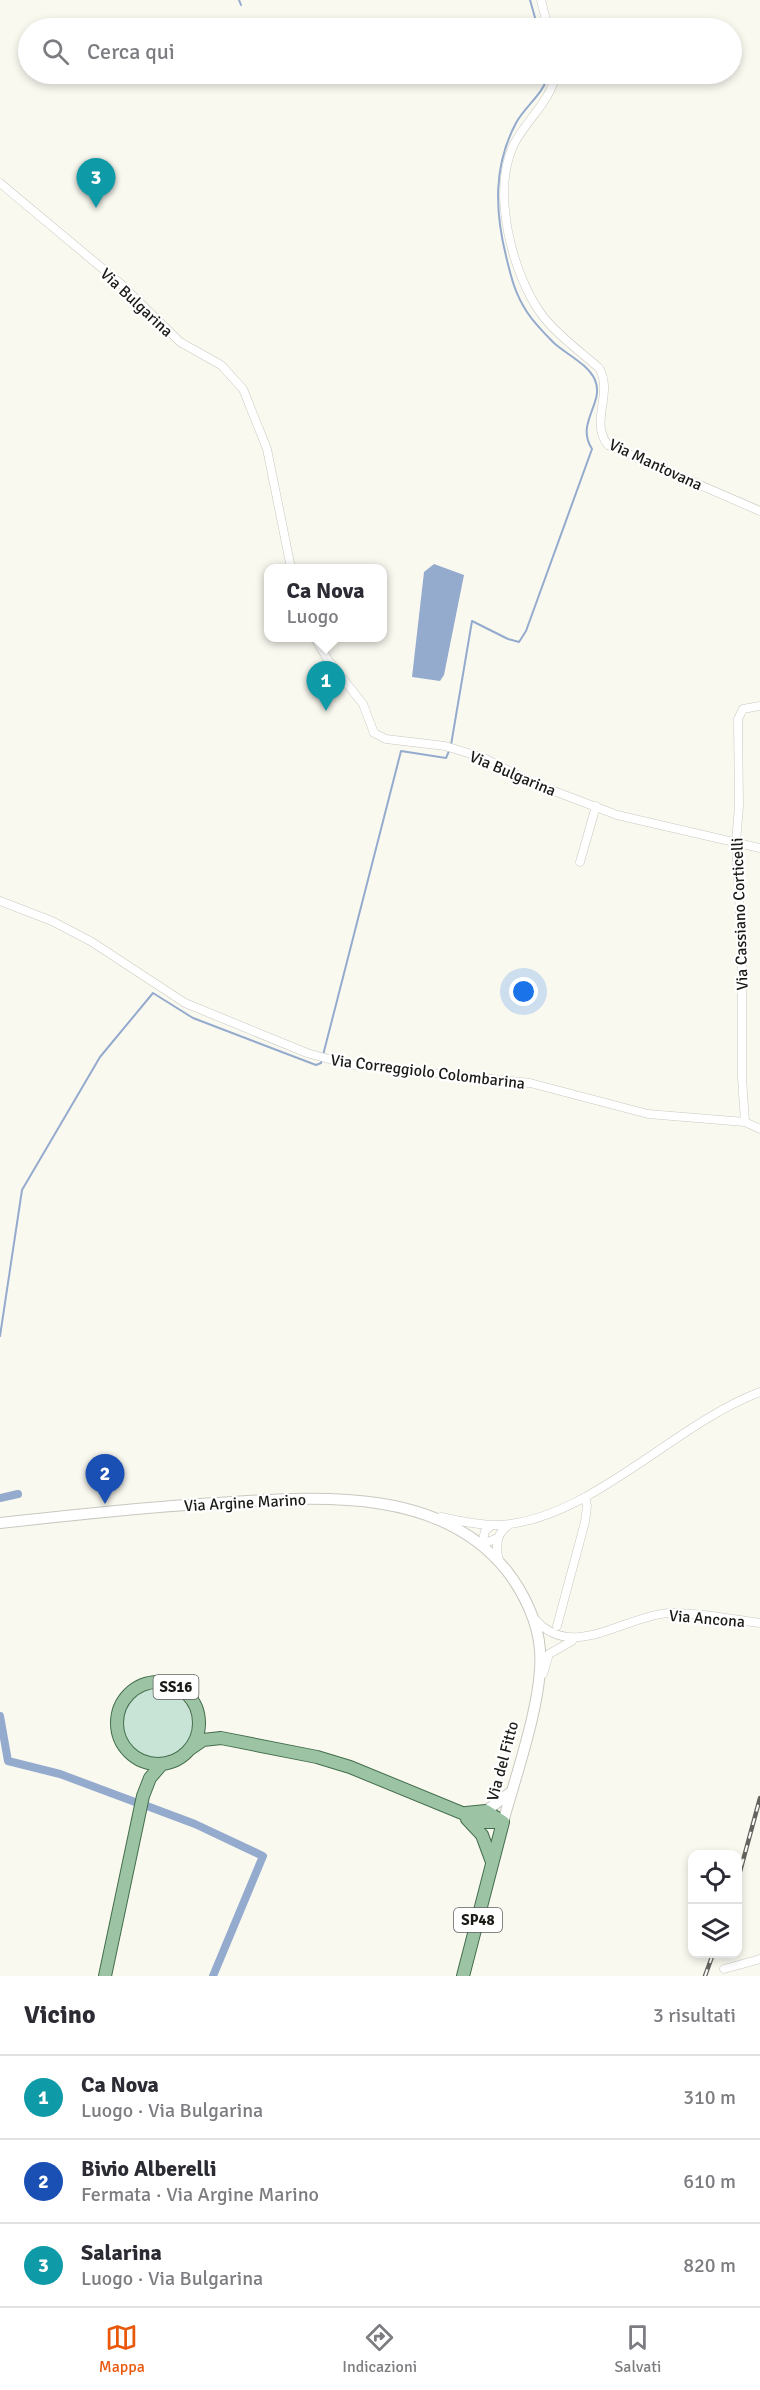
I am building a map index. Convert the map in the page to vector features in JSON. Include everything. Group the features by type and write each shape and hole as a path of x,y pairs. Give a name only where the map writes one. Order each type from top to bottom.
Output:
{"main road":[{"name":"SS16","path":"134,1757 120,1739 116,1724 122,1702 140,1686 162,1682 177,1687 189,1697 198,1718 198,1731 190,1749"},
{"name":"SS16","path":"198,1718 212,1731 235,1739 326,1759 484,1822 503,1822"},
{"name":"SS16","path":"190,1749 208,1738 235,1739"},
{"path":"134,1757 150,1764 162,1764 177,1760 190,1749"},
{"path":"134,1757 142,1777 143,1796"},
{"path":"105,1976 143,1796 150,1778 162,1764"},
{"name":"SS16","path":"456,1811 472,1814 486,1811"},
{"name":"SS16","path":"456,1811 482,1834 493,1863"},
{"path":"486,1811 503,1822"},
{"name":"Via del Fitto","path":"463,1976 503,1822"}],"street":[{"path":"540,0 545,18"},
{"name":"Via Mantovana","path":"553,84 548,97 514,145 505,183 510,235 518,268 529,295 543,317 599,368 605,378 600,423 601,436 608,445 760,511"},
{"name":"Via Bulgarina","path":"0,183 122,284 180,342 221,365 243,390 267,449 290,564"},
{"name":"Via Bulgarina","path":"317,642 328,660 363,704 374,733 386,739 450,748 484,759 533,783 627,817 760,848"},
{"name":"Via Cassiano Corticelli","path":"745,1122 742,951 736,842 739,806 738,719 743,709 760,706"},
{"path":"580,862 596,806"},
{"name":"Via Correggiolo Colombarina","path":"0,901 52,921 92,942 185,1003 323,1057 387,1069 530,1083 648,1114 745,1122"},
{"path":"745,1122 760,1129"},
{"path":"428,1515 492,1525 515,1523 552,1513 585,1497 706,1419 760,1392"},
{"path":"558,1647 550,1648 539,1644 556,1631 585,1522 588,1506 585,1497"},
{"name":"Via Argine Marino","path":"0,1523 103,1511 273,1500 333,1499 375,1503 428,1515 458,1527 482,1544"},
{"path":"499,1560 498,1538 503,1529 515,1523"},
{"path":"482,1544 485,1531 492,1525"},
{"path":"482,1544 498,1538"},
{"name":"Via del Fitto","path":"482,1544 499,1560 520,1590 531,1613 539,1644 539,1683 503,1822"},
{"path":"531,1613 542,1627 556,1631"},
{"name":"Via Ancona","path":"556,1631 572,1639 669,1613 760,1623"},
{"name":"Via Ancona","path":"558,1647 585,1636"},
{"path":"539,1683 549,1654 558,1647"},
{"path":"486,1811 511,1792"},
{"path":"724,1969 760,1959"}],"green space":[{"path":"157,1689 176,1695 186,1705 192,1724 186,1743 176,1753 157,1759 138,1753 128,1743 122,1724 128,1705 138,1695"}],"water":[{"path":"434,564 464,575 444,675 440,681 412,677 424,572"}],"waterway":[{"path":"239,0 241,5"},
{"path":"530,0 535,18"},
{"path":"451,745 472,621 519,642 526,631 592,449 587,430 596,397 595,380 582,364 547,336 523,305 516,292 502,239 498,189 503,156 516,123 544,84"},
{"path":"0,1336 22,1190 100,1057 153,993 193,1018 316,1065 321,1063 401,751 446,758 449,751"},
{"path":"0,1498 18,1494"},
{"path":"0,1716 8,1761 60,1774 135,1802"},
{"path":"147,1806 195,1824 263,1856 213,1976"}],"railway":[{"path":"742,1864 760,1798"},
{"path":"705,1976 712,1958"}],"place":[{"name":"Salarina","path":"96,208"},
{"name":"Ca Nova","path":"326,711"},
{"name":"Bivio Alberelli","path":"105,1504"}]}
